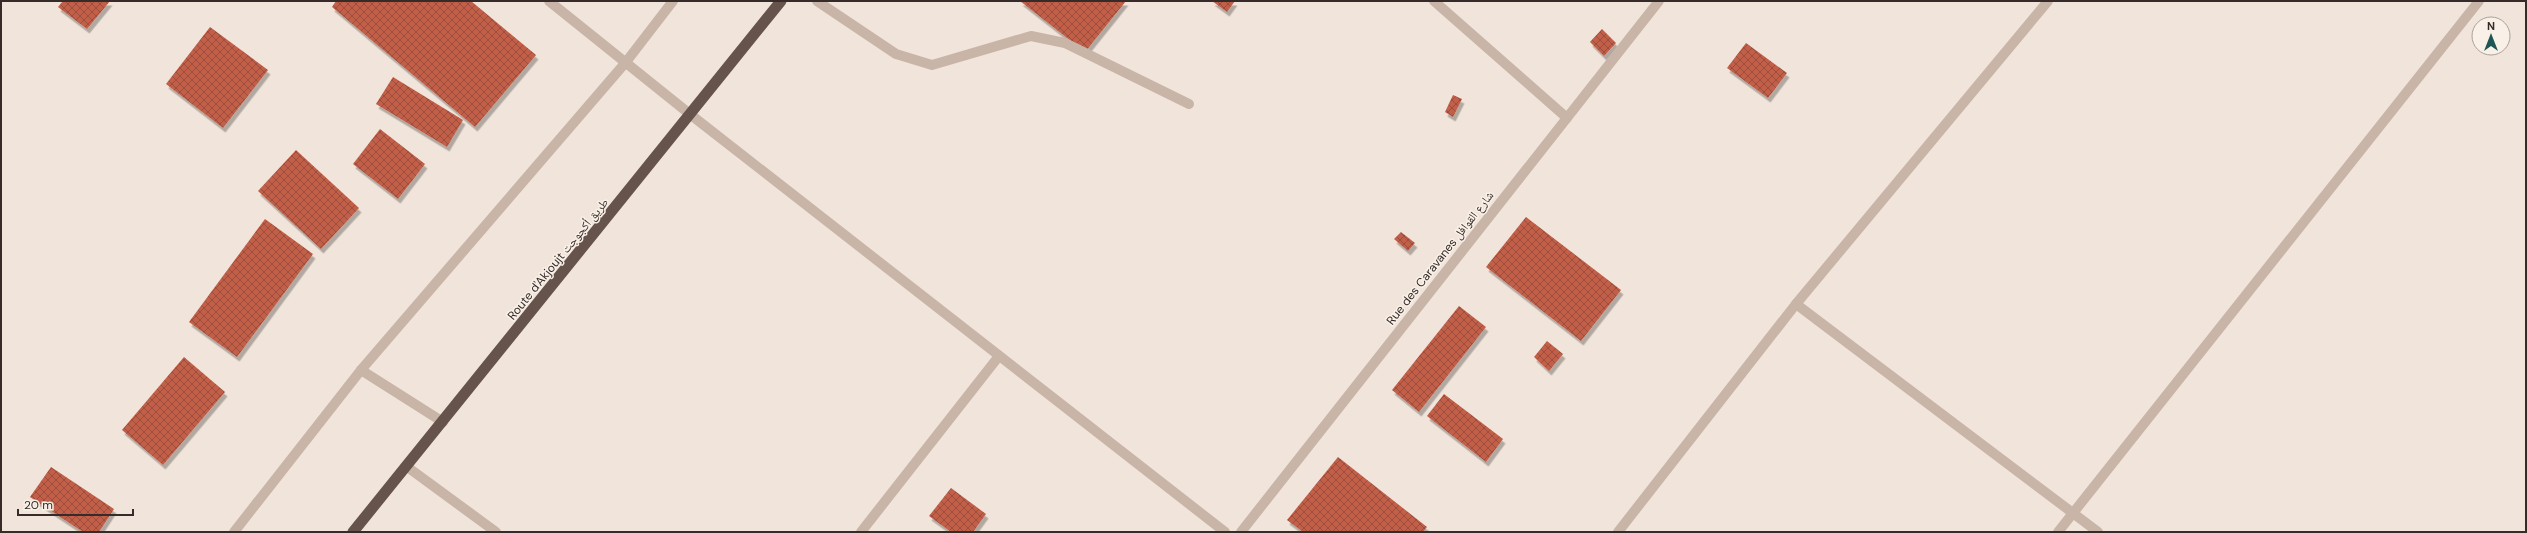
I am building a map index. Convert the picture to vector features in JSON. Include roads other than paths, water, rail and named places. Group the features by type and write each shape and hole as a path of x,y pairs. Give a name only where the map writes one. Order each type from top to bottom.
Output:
{"highway":[{"name":"Route d'Akjoujt طريق أكجوجت","path":"353,532 691,115 781,1"}],"street":[{"path":"549,1 691,115 1225,532"},
{"path":"234,532 361,370 626,62 672,1"},
{"path":"817,1 896,54 932,65 1031,36 1065,43 1189,104"},
{"path":"1434,1 1567,118"},
{"name":"Rue des Caravanes شارع القوافل","path":"1241,532 1659,1"},
{"path":"1618,532 1796,304 2048,1"},
{"path":"2058,532 2479,1"},
{"path":"1796,304 2074,512 2098,532"},
{"path":"862,532 999,356"},
{"path":"361,370 443,422"},
{"path":"406,466 496,532"}]}
